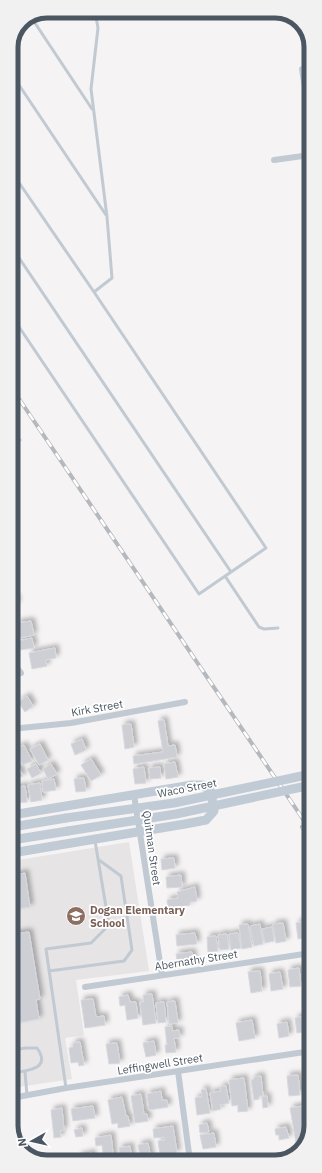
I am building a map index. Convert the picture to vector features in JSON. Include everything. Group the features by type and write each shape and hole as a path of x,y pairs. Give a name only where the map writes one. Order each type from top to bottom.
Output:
{"main road":[{"name":"Waco Street","path":"18,826 174,803 304,775"},
{"path":"18,814 192,785 203,785 211,792 214,811 206,820 18,852"},
{"name":"Waco Street","path":"18,839 176,814 304,787"}],"street":[{"path":"304,68 302,69 304,82"},
{"path":"274,160 304,156"},
{"path":"18,669 21,673"},
{"name":"Kirk Street","path":"18,728 71,723 185,702"},
{"name":"Quitman Street","path":"134,795 162,975"},
{"name":"Abernathy Street","path":"85,987 304,954"},
{"name":"Leffingwell Street","path":"18,1097 66,1088 304,1053"},
{"path":"178,1071 189,1155"}],"lane":[{"path":"94,292 112,278 107,217 90,89 98,28 96,18"},
{"path":"34,21 93,110"},
{"path":"18,84 107,217"},
{"path":"18,181 266,548 199,594 18,325"},
{"path":"18,256 231,572"},
{"path":"226,576 259,627 264,629 278,628"},
{"path":"66,1088 46,950 91,943 109,925 95,839"},
{"path":"49,971 124,961 132,950 121,876 98,860"},
{"path":"18,1049 38,1048 42,1054 42,1061 38,1068 18,1072"},
{"path":"24,1072 27,1095"}],"shaded area":[{"name":"Dogan Elementary School","path":"129,842 149,971 76,980 84,1035 65,1038 72,1079 18,1087 18,860"}],"building":[{"path":"31,621 34,635 18,638 18,623"},
{"path":"32,638 34,648 19,650 18,641"},
{"path":"55,648 56,658 45,660 47,666 32,669 29,653"},
{"path":"27,696 33,706 25,712 18,702"},
{"path":"164,720 168,746 175,745 177,757 134,764 133,756 163,752 158,721"},
{"path":"131,724 134,747 125,749 122,725"},
{"path":"82,739 86,750 75,755 71,744"},
{"path":"40,744 48,760 39,765 30,749"},
{"path":"24,745 32,761 22,765 18,756 18,748"},
{"path":"91,759 101,775 91,781 81,765"},
{"path":"175,762 178,777 166,779 164,764"},
{"path":"36,764 41,773 32,778 27,769"},
{"path":"51,764 57,774 48,779 43,769"},
{"path":"18,766 23,776 18,778"},
{"path":"144,767 146,783 135,784 133,769"},
{"path":"160,767 161,778 150,779 149,768"},
{"path":"84,778 86,791 76,792 74,779"},
{"path":"54,779 56,790 43,792 42,781"},
{"path":"40,783 42,800 31,802 28,785"},
{"path":"25,786 27,802 18,803 18,787"},
{"path":"174,858 175,868 162,870 161,859"},
{"path":"25,873 30,907 18,909 18,875"},
{"path":"181,875 182,887 167,888 166,877"},
{"path":"195,887 197,901 190,902 190,905 168,909 167,900 178,898 177,892"},
{"path":"304,921 304,938 298,939 296,923"},
{"path":"283,923 286,941 276,943 273,924"},
{"path":"248,924 252,947 242,949 239,925"},
{"path":"260,924 263,944 254,946 250,926"},
{"path":"272,927 274,941 265,943 262,929"},
{"path":"29,932 40,999 36,1000 39,1019 18,1023 18,933"},
{"path":"195,933 197,944 177,946 176,935"},
{"path":"238,933 241,948 231,950 229,934"},
{"path":"227,934 229,949 220,950 218,935"},
{"path":"216,936 218,951 208,952 207,937"},
{"path":"192,952 194,962 178,965 176,954"},
{"path":"299,968 301,986 290,987 288,970"},
{"path":"260,971 262,991 251,993 248,972"},
{"path":"280,972 283,989 271,991 269,974"},
{"path":"152,994 156,1023 143,1025 140,1002 144,1002 143,995"},
{"path":"128,995 130,1002 136,1002 138,1018 127,1020 125,1005 120,1006 119,997"},
{"path":"93,999 96,1017 104,1016 105,1025 85,1028 81,1000"},
{"path":"175,1001 178,1023 169,1024 167,1002"},
{"path":"164,1002 166,1022 158,1023 156,1003"},
{"path":"304,1017 304,1032 297,1033 295,1018"},
{"path":"252,1020 255,1038 239,1041 236,1023"},
{"path":"287,1022 289,1036 279,1038 277,1024"},
{"path":"172,1026 172,1031 179,1030 180,1038 174,1038 176,1052 166,1053 165,1045 167,1045 165,1027"},
{"path":"154,1041 156,1055 146,1057 143,1043"},
{"path":"80,1042 84,1065 79,1066 78,1062 71,1063 69,1048 73,1047 73,1043"},
{"path":"117,1043 120,1063 109,1064 106,1044"},
{"path":"298,1075 300,1095 289,1096 287,1076"},
{"path":"261,1076 263,1096 259,1096 259,1099 254,1100 251,1080 254,1079 254,1077"},
{"path":"244,1078 248,1111 238,1112 238,1105 232,1106 229,1080"},
{"path":"226,1086 229,1103 220,1105 221,1109 213,1111 210,1093 221,1091 220,1087"},
{"path":"206,1089 210,1113 197,1115 195,1098 202,1097 201,1090"},
{"path":"161,1091 162,1100 167,1100 168,1107 149,1110 147,1094"},
{"path":"141,1094 144,1114 147,1114 148,1121 135,1123 131,1096"},
{"path":"267,1096 268,1107 263,1108 262,1097"},
{"path":"122,1097 130,1126 118,1128 118,1123 112,1124 108,1100"},
{"path":"93,1106 95,1118 73,1121 71,1109"},
{"path":"303,1106 304,1111 304,1130 300,1141 296,1143 290,1108"},
{"path":"62,1108 64,1130 60,1131 61,1137 54,1138 51,1110"},
{"path":"207,1123 209,1132 200,1133 199,1125"},
{"path":"173,1126 177,1153 160,1155 158,1141 165,1140 164,1137 154,1138 153,1129"},
{"path":"286,1127 289,1138 279,1140 279,1135 276,1135 275,1129"},
{"path":"82,1128 83,1136 76,1137 74,1130"},
{"path":"214,1133 216,1147 203,1149 200,1135"},
{"path":"111,1135 113,1155 103,1155 102,1145 96,1146 95,1138"},
{"path":"148,1143 150,1155 140,1155 138,1145"},
{"path":"130,1146 131,1155 120,1155 119,1148"}],"railway":[{"path":"18,397 304,821"}],"place":[{"name":"Dogan Elementary School","path":"76,916"}]}
